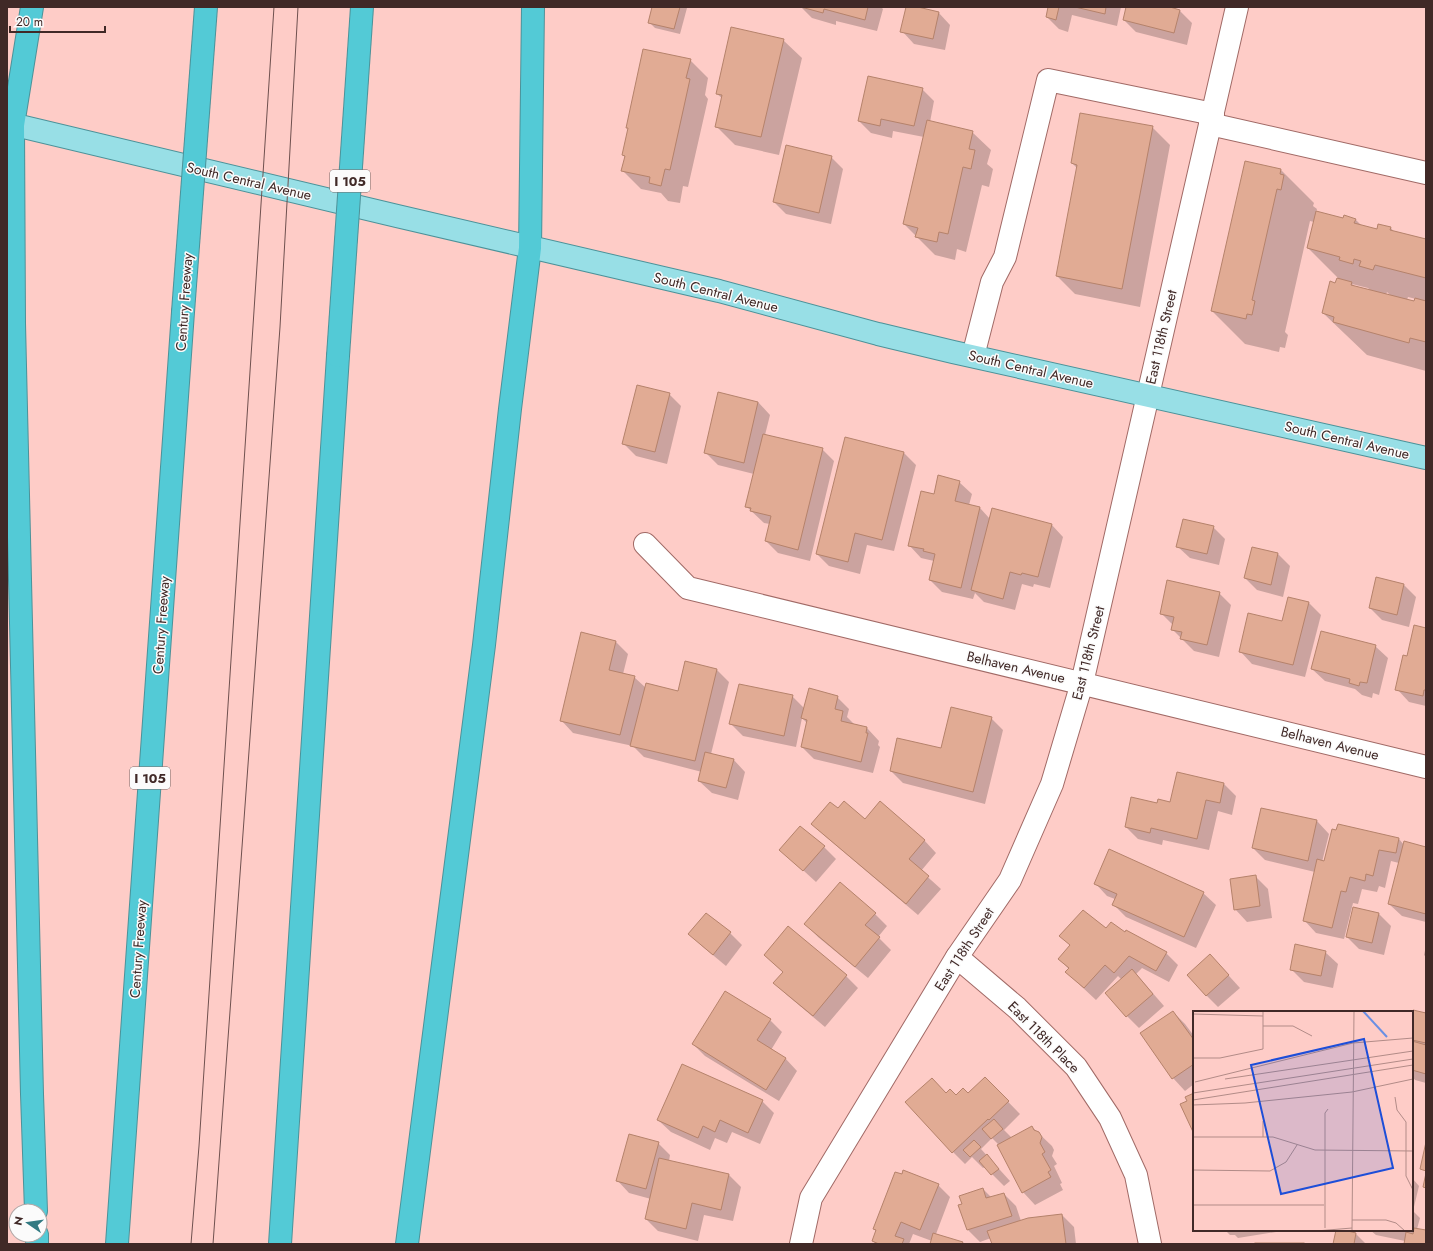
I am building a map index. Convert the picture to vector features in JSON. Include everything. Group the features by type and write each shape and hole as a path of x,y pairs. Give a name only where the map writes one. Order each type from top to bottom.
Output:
{"highway":[{"path":"32,7 10,124 31,1086 36,1203"},
{"name":"Century Freeway","path":"117,1244 206,7"},
{"name":"I 105","path":"280,1244 362,7"},
{"path":"407,1244 484,645 509,417 530,248 533,7"}],"main road":[{"name":"South Central Avenue","path":"10,124 530,248 719,291 878,334 1426,458"}],"street":[{"name":"East 118th Street","path":"801,1244 811,1198 957,957 1010,880 1052,784 1082,682 1238,7"},
{"path":"973,356 992,282 1005,257 1048,80 1212,119 1426,173"},
{"name":"Belhaven Avenue","path":"645,544 688,588 1082,682 1426,767"},
{"name":"East 118th Place","path":"957,957 1017,1008 1076,1067 1110,1118 1136,1175 1150,1244"}],"building":[{"path":"652,7 680,7 674,29 648,23"},
{"path":"801,7 868,7 865,20 824,9 823,13"},
{"path":"906,7 918,7 939,12 933,39 900,32"},
{"path":"1048,7 1059,7 1056,20 1046,17"},
{"path":"1075,7 1106,7 1105,14"},
{"path":"1126,7 1170,7 1180,10 1174,33 1123,20"},
{"path":"731,27 784,39 761,137 715,127 722,95 716,94"},
{"path":"643,49 691,59 686,78 690,79 670,170 665,169 661,186 649,183 650,177 621,171 625,156 622,155 628,128 626,128"},
{"path":"868,76 923,88 914,126 881,119 880,126 858,121"},
{"path":"1080,113 1153,126 1122,289 1056,276 1077,165 1071,163"},
{"path":"927,120 973,131 969,149 975,150 971,169 963,167 948,234 939,232 937,242 915,237 918,228 903,224"},
{"path":"786,145 832,156 819,213 773,202"},
{"path":"1245,161 1281,169 1280,174 1284,175 1281,190 1277,189 1252,300 1255,301 1252,315 1247,314 1246,319 1211,311"},
{"path":"1316,211 1343,218 1344,215 1356,219 1354,223 1377,229 1378,224 1391,227 1390,230 1426,239 1426,278 1375,265 1373,270 1359,266 1361,261 1354,259 1353,264 1339,260 1340,257 1307,248"},
{"path":"1337,278 1352,282 1351,285 1414,301 1415,298 1426,301 1426,342 1410,338 1409,343 1333,322 1334,317 1322,313 1330,281 1335,283"},
{"path":"637,385 670,393 655,452 622,444"},
{"path":"718,392 758,402 744,463 704,453"},
{"path":"763,434 823,448 798,550 765,541 771,516 750,511 751,508 745,507"},
{"path":"845,437 904,452 882,540 855,533 848,562 816,554"},
{"path":"938,475 960,481 955,501 980,507 961,588 929,580 935,554 923,551 924,549 908,546 921,491 934,494"},
{"path":"992,508 1052,524 1038,577 1010,572 1003,599 971,590"},
{"path":"1183,519 1214,526 1207,554 1176,547"},
{"path":"1252,547 1278,553 1271,585 1244,578"},
{"path":"1376,577 1404,584 1397,615 1369,608"},
{"path":"1167,580 1220,592 1207,645 1180,639 1182,632 1171,630 1174,617 1160,614"},
{"path":"1288,597 1309,602 1293,665 1239,652 1248,613 1282,621"},
{"path":"1414,625 1426,628 1426,690 1424,690 1423,696 1395,690 1403,655 1407,656"},
{"path":"1321,631 1376,645 1367,683 1360,682 1359,686 1349,683 1350,679 1311,669"},
{"path":"581,632 616,641 609,670 635,676 620,735 560,721"},
{"path":"685,661 717,669 695,761 630,746 646,683 678,691"},
{"path":"739,684 793,695 784,736 729,724"},
{"path":"809,688 838,696 835,709 843,711 841,721 867,727 866,733 868,733 861,762 801,747 807,720 801,718"},
{"path":"951,707 992,717 973,792 890,771 897,738 941,748"},
{"path":"705,752 734,759 726,788 698,781"},
{"path":"1177,772 1224,783 1220,803 1206,800 1197,839 1151,828 1150,833 1125,827 1131,797 1157,803 1158,799 1170,802"},
{"path":"844,801 865,819 880,801 925,840 909,859 929,876 906,904 811,824 830,802 838,808"},
{"path":"1261,808 1317,820 1308,861 1252,848"},
{"path":"1338,824 1399,838 1396,853 1379,850 1373,876 1366,874 1365,881 1350,877 1346,892 1341,891 1332,928 1303,921 1317,859 1324,861 1332,829 1336,830"},
{"path":"800,826 825,846 803,871 779,850"},
{"path":"1404,841 1426,847 1426,914 1388,904"},
{"path":"1109,849 1204,892 1184,937 1112,905 1117,894 1094,884"},
{"path":"1256,875 1260,906 1234,910 1230,879"},
{"path":"840,882 876,913 865,925 880,937 855,967 804,924"},
{"path":"1353,907 1379,913 1372,943 1346,937"},
{"path":"1083,910 1106,928 1111,922 1125,932 1126,930 1167,952 1156,971 1129,956 1114,973 1105,965 1084,988 1065,972 1069,968 1058,959 1070,945 1059,936"},
{"path":"706,913 731,932 713,955 688,934"},
{"path":"788,926 847,975 813,1016 773,983 783,972 764,955"},
{"path":"1295,944 1326,951 1321,976 1290,970"},
{"path":"1210,954 1229,975 1206,996 1187,975"},
{"path":"1132,969 1153,994 1126,1017 1105,993"},
{"path":"725,991 771,1019 757,1040 786,1058 766,1090 692,1044"},
{"path":"1173,1011 1193,1039 1193,1065 1172,1079 1140,1033"},
{"path":"1413,1011 1426,1013 1426,1043 1413,1040"},
{"path":"1413,1041 1426,1045 1426,1074 1413,1070"},
{"path":"682,1064 763,1100 748,1133 720,1120 715,1132 703,1126 698,1138 657,1120"},
{"path":"985,1077 1009,1101 952,1153 905,1102 932,1078 946,1093 950,1089 956,1095 963,1088 968,1093"},
{"path":"1193,1093 1193,1132 1180,1104 1187,1101 1185,1097"},
{"path":"994,1119 1003,1129 991,1139 982,1129"},
{"path":"1032,1126 1034,1130 1039,1132 1042,1137 1040,1143 1045,1152 1042,1154 1051,1170 1048,1172 1051,1177 1022,1193 997,1145"},
{"path":"629,1134 659,1142 646,1189 616,1181"},
{"path":"974,1140 981,1147 970,1157 963,1150"},
{"path":"1426,1142 1426,1171 1420,1169"},
{"path":"987,1154 999,1169 991,1175 979,1161"},
{"path":"659,1158 729,1174 721,1210 692,1203 686,1229 645,1219"},
{"path":"903,1170 939,1184 920,1230 901,1222 895,1236 904,1239 902,1244 879,1244 872,1241 876,1230 873,1229 895,1172 902,1174"},
{"path":"1426,1173 1426,1188 1423,1187"},
{"path":"983,1188 986,1198 1004,1193 1012,1216 967,1230 958,1205 962,1204 959,1196"},
{"path":"1062,1214 1066,1244 992,1244 987,1231 1028,1218"},
{"path":"1414,1228 1426,1230 1426,1244 1404,1244 1406,1232 1413,1234"},
{"path":"1336,1231 1348,1231 1356,1233 1354,1244 1333,1244"},
{"path":"933,1233 963,1242 962,1244 930,1244"},
{"path":"1304,1243 1304,1244 1255,1244"}],"tram line":[{"path":"191,1244 199,1146 274,7"},
{"path":"213,1244 280,327 298,7"}]}
